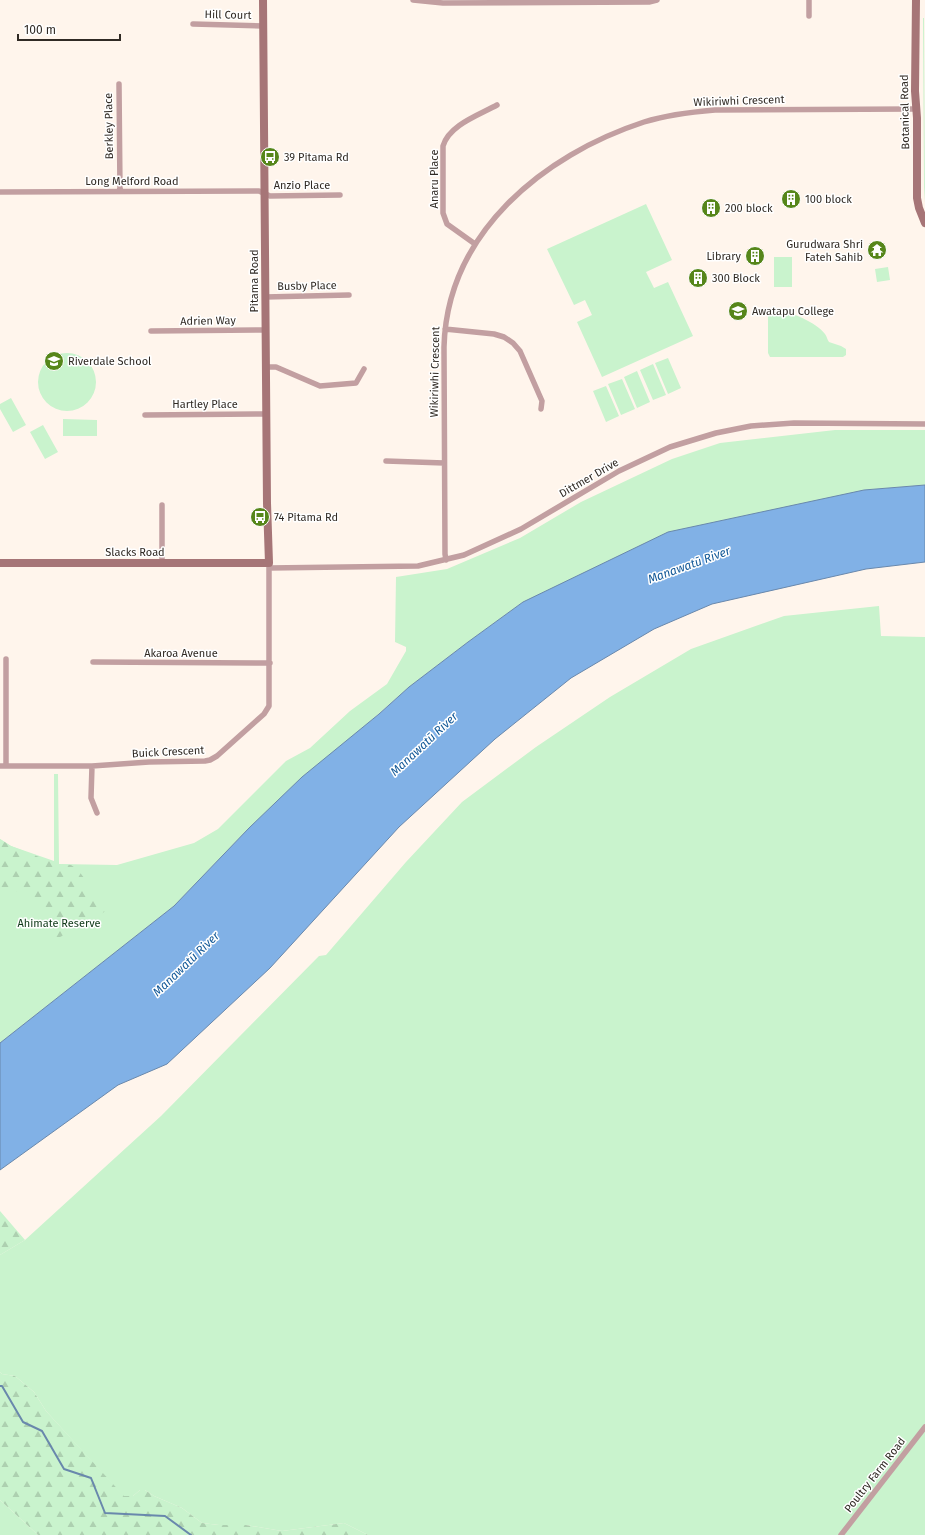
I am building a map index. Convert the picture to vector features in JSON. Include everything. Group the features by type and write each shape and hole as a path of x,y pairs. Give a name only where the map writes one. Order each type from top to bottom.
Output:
{"street":[{"name":"Pitama Road","path":"263,0 266,414 269,565"},
{"path":"413,0 443,4 649,2 658,0"},
{"path":"809,0 809,16"},
{"name":"Botanical Road","path":"916,0 915,109 917,118 917,198 919,208 925,222"},
{"name":"Hill Court","path":"193,24 263,26"},
{"name":"Berkley Place","path":"119,84 120,191"},
{"name":"Anaru Place","path":"475,244 448,224 443,213 443,146 447,137 454,129 497,105"},
{"name":"Wikiriwhi Crescent","path":"446,560 444,329 448,307 461,268 475,244 504,207 546,171 580,149 598,140 644,122 675,115 715,110 915,109"},
{"name":"Long Melford Road","path":"0,192 259,191 264,193"},
{"name":"Anzio Place","path":"264,193 270,196 340,195"},
{"name":"Busby Place","path":"265,297 349,296"},
{"path":"444,329 494,334 504,337 513,343 520,351 542,401 541,409"},
{"name":"Adrien Way","path":"151,331 266,330"},
{"path":"266,367 276,367 320,386 356,383 364,369"},
{"name":"Hartley Place","path":"145,415 266,414"},
{"name":"Dittmer Drive","path":"269,565 393,567 418,566 446,560 480,549 521,530 619,471 670,446 751,426 772,424 925,424"},
{"path":"386,461 444,463"},
{"path":"162,505 162,563"},
{"name":"Slacks Road","path":"0,563 162,563 269,565"},
{"name":"Buick Crescent","path":"3,766 92,766 149,762 205,761 213,758 259,719 268,709 270,701 269,565"},
{"path":"3,766 6,659"},
{"name":"Akaroa Avenue","path":"93,662 270,663"},
{"path":"92,766 91,798 96,813"},
{"name":"Poultry Farm Road","path":"841,1535 925,1427"}],"green space":[{"path":"924,18 925,203 924,187"},
{"path":"646,204 672,260 646,272 654,288 668,282 693,336 602,377 577,322 592,315 585,300 574,305 547,249"},
{"path":"774,257 792,257 792,287 774,287"},
{"path":"888,267 890,280 877,282 875,269"},
{"path":"777,310 796,315 816,325 825,334 829,342 846,349 846,355 843,357 770,357 768,353 768,312"},
{"path":"61,353 73,353 83,357 92,366 96,376 96,388 88,403 73,411 61,411 51,407 42,398 38,388 38,376 42,366 51,357"},
{"path":"668,358 681,388 668,394 655,363"},
{"path":"653,364 666,395 653,400 640,370"},
{"path":"637,371 650,402 637,408 624,377"},
{"path":"622,379 635,409 621,415 608,384"},
{"path":"606,386 619,416 606,422 593,391"},
{"path":"11,398 26,425 13,432 0,409 0,404"},
{"path":"63,419 97,420 97,436 63,436"},
{"path":"43,425 58,452 45,459 30,432"},
{"name":"Ahimate Reserve","path":"835,430 925,430 925,485 864,490 523,602 409,687 249,828 174,906 0,1043 0,839 11,846 54,861 54,774 58,774 59,864 117,865 194,843 218,829 286,761 310,748 350,711 387,684 406,651 406,647 395,642 396,577 447,569 520,538 581,502 672,459 720,443"},
{"path":"879,606 881,636 925,637 925,1535 368,1535 344,1523 282,1531 246,1525 219,1525 202,1523 182,1508 154,1496 145,1490 140,1490 133,1496 124,1497 46,1411 34,1392 15,1376 2,1374 0,1372 0,1255 25,1240 161,1116 319,956 326,955 406,862 462,802 536,747 610,697 691,649 784,616"},
{"name":"Ahimate Reserve","path":"0,839 11,846 57,864 71,865 78,870 88,883 81,884 84,894 93,897 97,904 107,910 88,923 56,939 54,932 62,927 39,899 16,891 0,891"},
{"path":"0,1211 25,1240 0,1255"},
{"path":"0,1372 2,1374 15,1376 34,1392 46,1411 124,1496 133,1496 140,1490 145,1490 154,1496 182,1508 202,1523 219,1525 246,1525 282,1531 344,1523 368,1535 38,1535 0,1500"},
{"path":"0,1500 38,1535 0,1535"}],"water":[{"name":"Manawatū River","path":"925,485 925,562 866,569 712,604 654,629 571,678 495,739 399,827 270,968 167,1064 118,1085 0,1170 0,1043 174,906 249,828 302,777 379,714 409,687 468,642 523,602 668,532 864,490"}],"waterway":[{"path":"0,1386 2,1386 23,1422 42,1431 64,1469 91,1478 105,1513 165,1516 191,1535"}],"place":[{"name":"39 Pitama Rd","path":"270,157"},
{"name":"100 block","path":"791,199"},
{"name":"200 block","path":"711,208"},
{"name":"Gurudwara Shri Fateh Sahib","path":"877,250"},
{"name":"Library","path":"755,256"},
{"name":"300 Block","path":"698,278"},
{"name":"Awatapu College","path":"738,311"},
{"name":"Riverdale School","path":"54,361"},
{"name":"74 Pitama Rd","path":"260,517"}]}
